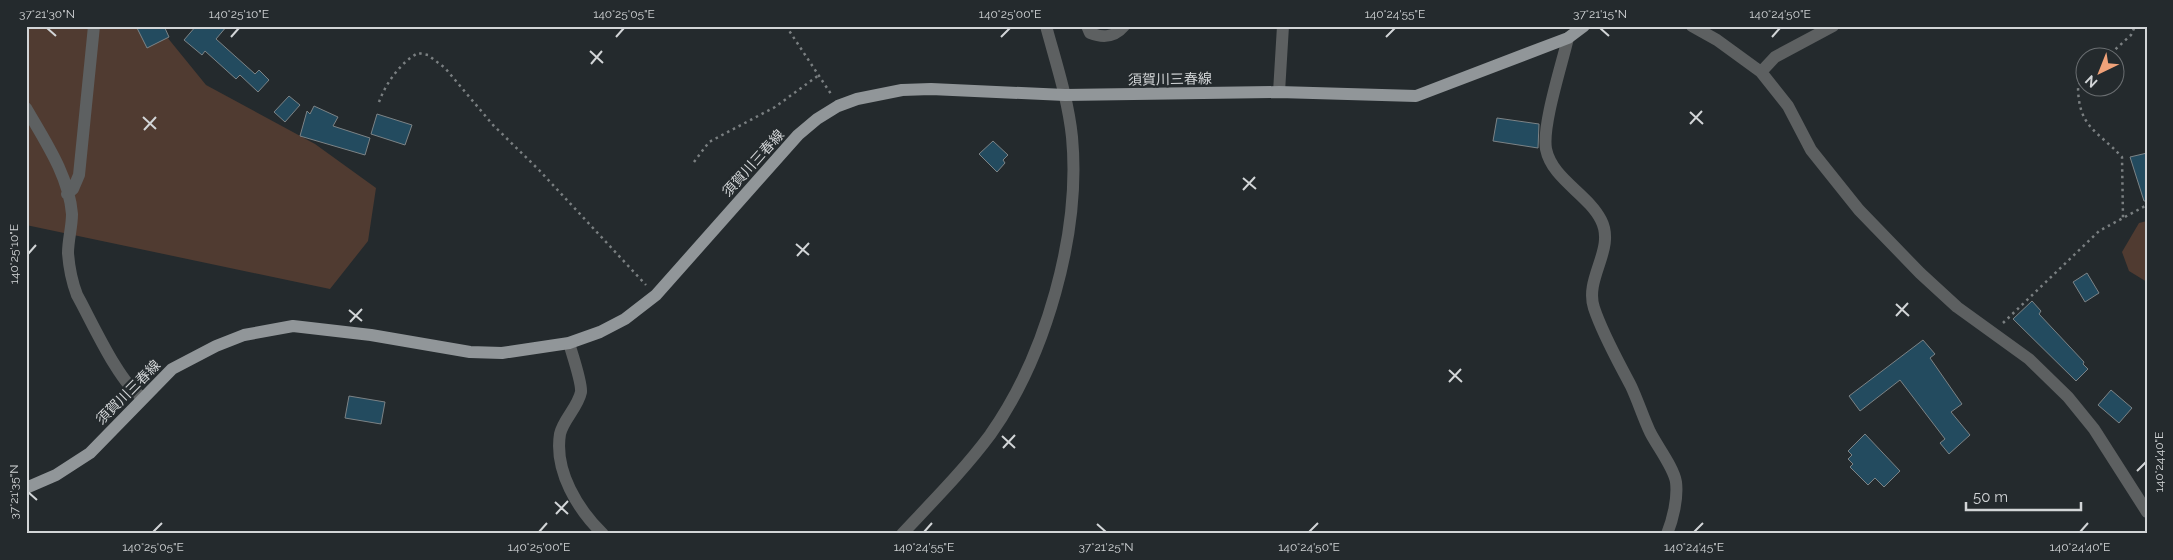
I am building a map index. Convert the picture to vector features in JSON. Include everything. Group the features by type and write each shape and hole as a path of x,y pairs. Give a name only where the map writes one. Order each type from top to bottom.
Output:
{"main road":[{"name":"須賀川三春線","path":"26,488 56,475 90,453 142,397 172,369 216,346 244,335 293,326 371,335 470,352 502,353 569,343 600,332 625,319 656,295 798,135 817,118 838,106 857,99 902,90 931,89 1065,95 1279,92 1416,96 1568,38 1584,26"}],"street":[{"path":"68,194 79,175 94,26"},
{"path":"902,534 953,480 991,433 1010,403 1025,372 1052,304 1069,236 1072,202 1072,138 1065,95 1046,26"},
{"path":"1087,26 1090,33 1101,37 1120,32 1124,26"},
{"path":"1279,92 1282,26"},
{"path":"1692,26 1717,40 1761,72 1788,106 1811,150 1859,210 1920,273 1957,307 2029,359 2068,397 2094,429 2147,512"},
{"path":"1761,72 1775,57 1833,26"},
{"path":"1568,38 1549,119 1546,147 1549,158 1555,168 1591,205 1602,221 1606,238 1591,291 1594,308 1616,361 1631,386 1650,432 1676,480 1676,497 1667,534"},
{"path":"26,108 55,158 68,194 72,215 68,253 77,295 123,377 135,393 142,397"},
{"path":"569,343 581,392 560,434 562,466 571,491 586,517 604,534"}],"path":[{"path":"786,26 838,106"},
{"path":"2117,48 2131,35 2135,26"},
{"path":"379,102 391,79 409,58 418,53 434,58 445,68 493,125 539,170 656,295"},
{"path":"694,162 709,142 775,107 819,75"},
{"path":"2080,98 2082,116 2093,132 2122,157 2123,218"},
{"path":"1992,333 2099,231 2147,205"}],"shaded area":[{"path":"26,26 158,26 206,85 315,144 376,188 368,241 330,289 26,225"},
{"path":"2147,221 2147,282 2129,271 2122,252 2139,223"}],"building":[{"path":"136,26 164,26 169,37 147,48"},
{"path":"196,26 227,26 216,39 255,74 259,70 269,80 258,92 240,75 236,79 205,51 202,55 184,40"},
{"path":"289,96 300,105 285,122 274,112"},
{"path":"314,106 338,117 333,126 370,138 365,155 300,136 307,111 310,114"},
{"path":"377,114 412,125 405,145 371,134"},
{"path":"1497,118 1539,124 1538,148 1493,141"},
{"path":"993,141 1008,155 1003,160 1005,163 997,172 979,154"},
{"path":"2147,153 2147,201 2144,201 2130,157"},
{"path":"2087,273 2099,293 2085,302 2073,282"},
{"path":"2032,301 2041,311 2039,314 2084,362 2083,364 2088,369 2076,381 2013,319"},
{"path":"1923,340 1935,354 1930,358 1962,404 1951,412 1970,435 1949,454 1940,443 1945,439 1900,380 1860,411 1849,396"},
{"path":"2111,390 2132,408 2119,423 2098,405"},
{"path":"349,396 385,402 381,424 345,418"},
{"path":"1865,434 1900,471 1884,487 1875,478 1868,485 1850,467 1853,464 1848,459 1852,455 1848,451"}]}
